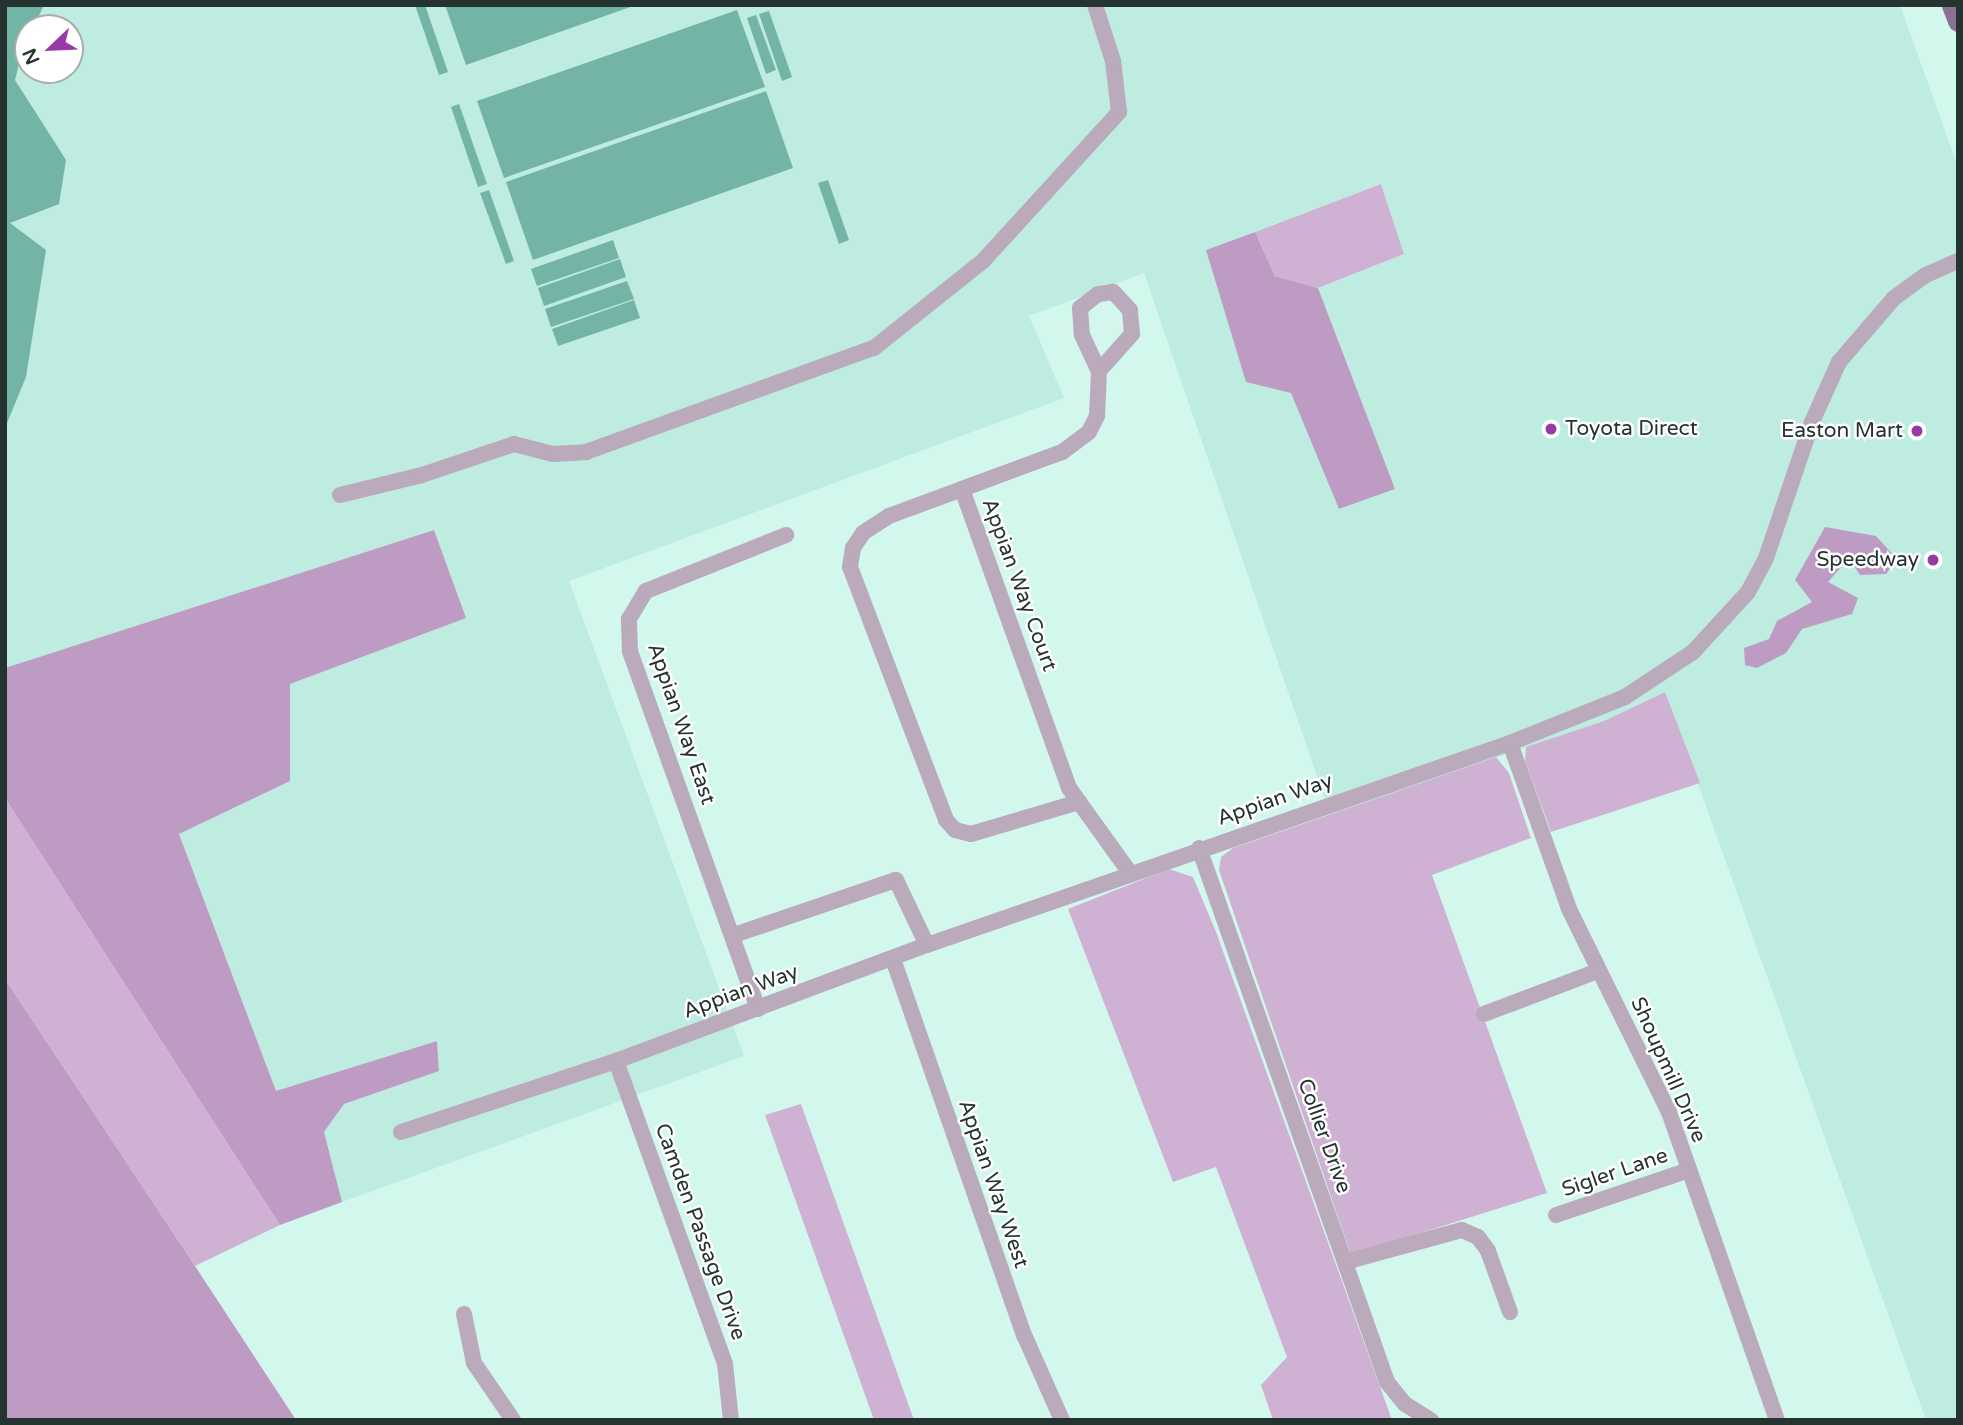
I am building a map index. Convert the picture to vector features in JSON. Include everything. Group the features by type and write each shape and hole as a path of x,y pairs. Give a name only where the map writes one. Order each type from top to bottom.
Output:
{"main road":[{"path":"1952,5 1958,21"}],"street":[{"path":"340,495 422,475 514,443 553,454 586,452 874,348 983,261 1119,112 1113,61 1095,5"},
{"name":"Appian Way","path":"401,1132 616,1061 927,945 1199,848 1510,743 1625,698 1660,678 1721,624 1748,592 1766,558 1812,422 1839,362 1894,298 1926,275 1958,261"},
{"name":"Appian Way Court","path":"1099,371 1132,334 1130,310 1113,292 1098,294 1080,308 1082,335 1099,371 1097,416 1083,438 1062,452 962,489 1069,788 1130,873"},
{"path":"962,489 889,516 863,533 853,548 850,567 946,820 955,830 971,834 991,831 1079,802"},
{"name":"Appian Way East","path":"758,1009 734,935 630,651 629,619 646,591 786,535"},
{"name":"Shoupmill Drive","path":"1510,743 1569,909 1598,971 1636,1039 1689,1170 1777,1420"},
{"name":"Collier Drive","path":"1199,848 1387,1382 1405,1404 1431,1420"},
{"path":"734,935 896,880 927,945"},
{"name":"Appian Way West","path":"892,959 1025,1336 1062,1420"},
{"path":"1484,1013 1598,971"},
{"name":"Camden Passage Drive","path":"616,1061 725,1364 731,1420"},
{"name":"Sigler Lane","path":"1556,1215 1689,1170"},
{"path":"1345,1262 1462,1230 1478,1237 1488,1251 1510,1311"},
{"path":"464,1314 474,1363 513,1420"}],"shaded area":[{"path":"5,5 1900,5 1958,167 1958,1420 1926,1420 1665,692 1604,721 1330,814 1144,273 1029,316 1064,398 569,581 744,1056 342,1202 324,1132 344,1104 439,1071 437,1041 276,1092 179,834 290,781 290,684 466,618 434,530 5,668","holes":["1381,184 1404,254 1318,288 1395,489 1340,509 1291,392 1206,250"]},
{"path":"5,5 44,5 40,14 14,14 14,84 18,84 66,160 59,204 10,223 46,250 26,377 5,428"},
{"path":"415,5 425,5 448,72 439,75"},
{"path":"445,5 636,5 466,65"},
{"path":"737,10 765,87 504,178 477,101"},
{"path":"769,11 792,77 782,81 759,14"},
{"path":"756,15 776,70 766,74 747,18"},
{"path":"766,91 793,168 533,260 506,182"},
{"path":"459,104 487,184 478,187 451,107"},
{"path":"828,180 849,240 839,244 818,183"},
{"path":"1381,184 1404,254 1318,288 1275,276 1255,232"},
{"path":"489,190 514,261 506,264 480,193"},
{"path":"1255,232 1275,276 1318,288 1395,489 1339,509 1291,393 1246,382 1206,250"},
{"path":"613,240 619,258 537,286 531,269"},
{"path":"620,259 626,277 544,306 538,288"},
{"path":"627,281 634,299 551,327 545,309"},
{"path":"634,300 640,318 558,346 552,329"},
{"path":"1825,527 1876,536 1897,559 1886,574 1860,575 1849,558 1828,582 1858,598 1852,614 1802,629 1786,653 1757,668 1745,665 1744,648 1769,639 1777,621 1812,602 1795,580"},
{"path":"434,530 466,618 290,684 290,781 179,834 276,1091 437,1041 439,1071 344,1104 324,1132 342,1202 280,1225 5,798 5,668"},
{"path":"1665,692 1700,783 1551,832 1525,761 1526,747 1604,721"},
{"path":"1496,757 1509,773 1531,838 1432,875 1547,1193 1351,1255 1219,870 1221,857 1233,848"},
{"path":"5,798 280,1225 195,1266 5,979"},
{"path":"1169,869 1193,877 1216,932 1392,1420 1273,1420 1261,1385 1287,1357 1216,1167 1173,1182 1068,909"},
{"path":"5,979 195,1266 296,1420 5,1420"},
{"path":"801,1104 914,1420 874,1420 765,1115"}],"place":[{"name":"Toyota Direct","path":"1551,429"},
{"name":"Easton Mart","path":"1917,431"},
{"name":"Speedway","path":"1933,560"}]}
